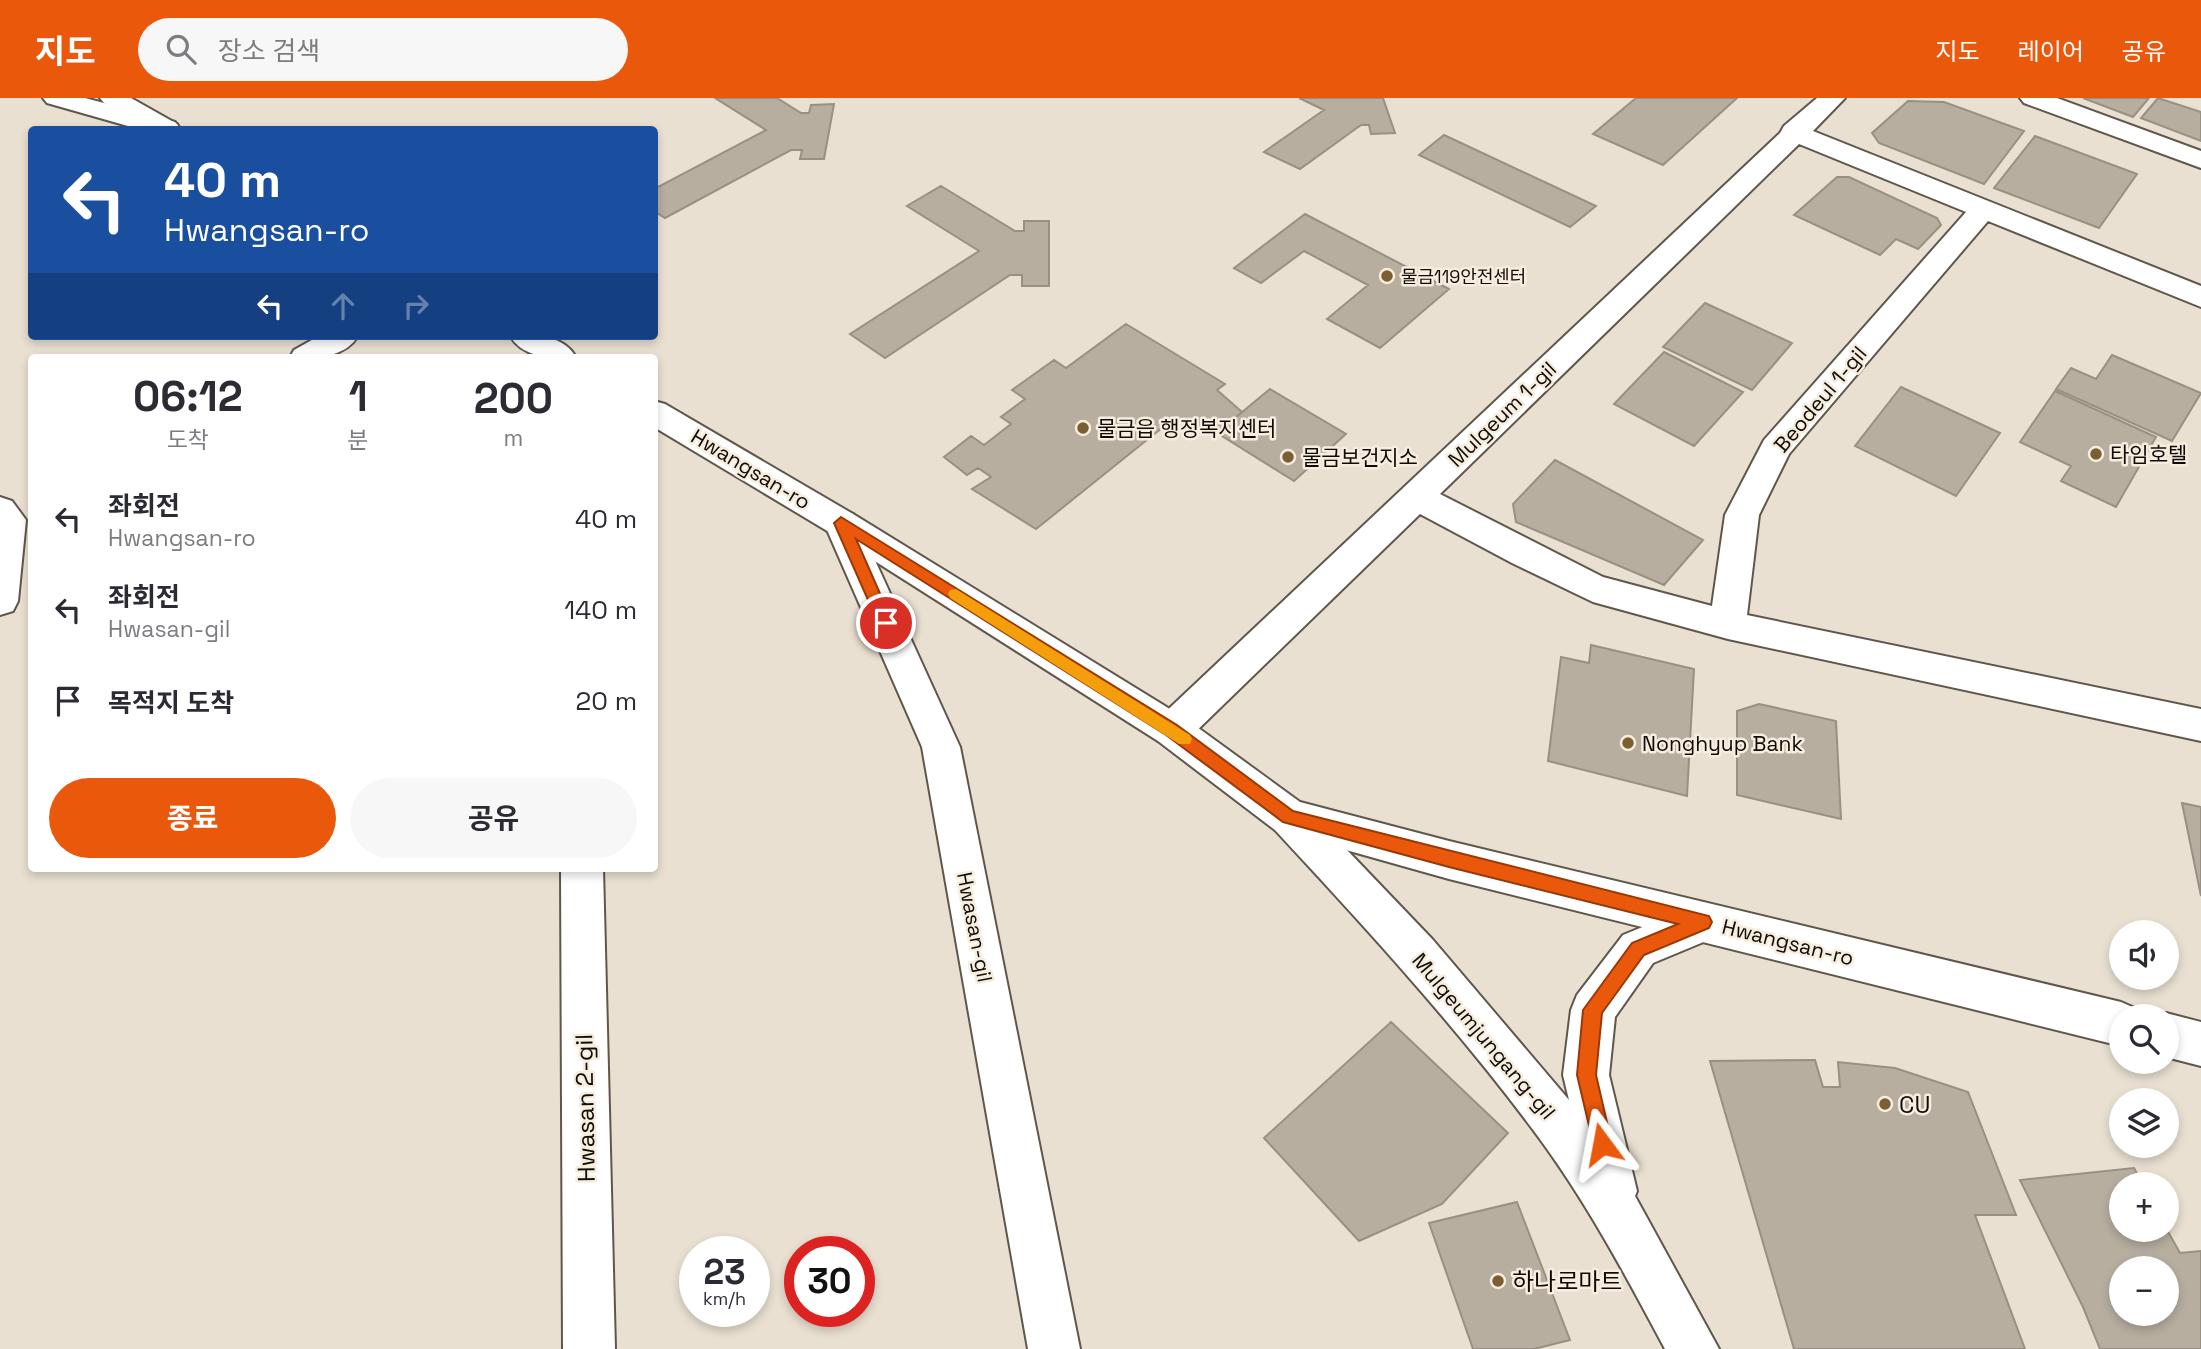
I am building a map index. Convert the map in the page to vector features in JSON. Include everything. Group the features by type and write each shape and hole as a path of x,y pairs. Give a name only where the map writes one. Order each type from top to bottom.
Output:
{"street":[{"path":"56,98 156,126"},
{"path":"113,98 162,126"},
{"name":"Mulgeum 1-gil","path":"1171,730 1417,497 1793,132 1832,98"},
{"path":"2033,98 2201,160"},
{"path":"1793,132 2201,297"},
{"name":"Beodeul 1-gil","path":"1728,625 1742,515 1776,448 1983,209"},
{"path":"310,354 336,340"},
{"path":"532,340 556,354"},
{"name":"Hwangsan-ro","path":"658,414 841,523 1171,730 1289,817 1449,860 2109,1021"},
{"path":"1417,497 1594,588 1728,625 2201,725"},
{"path":"0,601 10,515"},
{"name":"Hwasan-gil","path":"841,523 941,747 1054,1349"},
{"name":"Mulgeumjungang-gil","path":"1289,817 1418,954 1542,1104 1618,1213 1693,1349"},
{"name":"Hwasan 2-gil","path":"582,872 589,1349"},
{"path":"1618,1213 1587,1075 1593,1010 1638,949 1703,922"},
{"path":"2179,1038 2201,1044"}],"building":[{"path":"715,98 777,98 801,113 809,113 811,105 834,104 824,159 800,159 802,150 791,150 665,218 658,214 658,187 766,130"},
{"path":"1299,98 1383,98 1395,133 1371,134 1369,125 1361,125 1300,169 1264,152 1324,110"},
{"path":"1636,98 1737,98 1663,165 1593,134"},
{"path":"2083,98 2149,98 2133,117"},
{"path":"2158,98 2201,112 2201,141 2141,118"},
{"path":"1908,101 1944,102 2024,131 1984,184 1879,143 1872,133"},
{"path":"1444,135 1596,206 1570,227 1419,155"},
{"path":"2035,136 2137,174 2099,228 1994,188"},
{"path":"1837,177 1849,177 1937,218 1941,225 1918,249 1896,239 1880,255 1794,215"},
{"path":"941,186 1015,231 1024,231 1024,221 1049,221 1049,286 1022,286 1022,275 1010,275 885,358 850,334 979,251 907,206"},
{"name":"물금119안전센터","path":"1305,214 1449,289 1380,348 1327,319 1368,285 1304,251 1261,283 1234,268"},
{"path":"1705,303 1792,343 1752,390 1663,347"},
{"name":"물금읍 행정복지센터","path":"1126,324 1225,384 1217,390 1242,412 1217,433 1173,419 1036,529 972,489 991,477 978,468 967,475 944,457 971,436 984,445 1011,424 1001,417 1025,399 1012,390 1054,360 1066,368"},
{"path":"1664,352 1743,392 1694,446 1614,404"},
{"path":"2112,355 2201,393 2172,441 2056,389 2071,368 2096,379"},
{"path":"1901,387 2000,433 1956,496 1855,446"},
{"name":"물금보건지소","path":"1270,389 1346,434 1294,481 1217,433"},
{"name":"타임호텔","path":"2055,391 2156,437 2116,507 2061,481 2071,466 2020,442"},
{"path":"1555,460 1703,540 1664,585 1516,522 1513,504"},
{"path":"1591,645 1694,669 1687,796 1548,761 1561,657 1589,663"},
{"path":"1759,704 1836,721 1841,819 1737,795 1737,711"},
{"path":"2182,803 2201,807 2201,896"},
{"path":"1391,1022 1508,1133 1442,1204 1359,1241 1264,1138"},
{"path":"1815,1060 1823,1087 1840,1087 1838,1062 1895,1068 1968,1092 2016,1215 1975,1215 2025,1349 1794,1349 1710,1061"},
{"path":"2134,1168 2136,1172 2109,1172 2109,1242 2174,1242 2180,1253 2201,1251 2201,1349 2100,1349 2083,1307 2020,1180"},
{"name":"하나로마트","path":"1517,1202 1570,1340 1534,1349 1473,1349 1429,1223"}],"slow traffic":[{"path":"956,594 1184,739"}],"place":[{"name":"물금119안전센터","path":"1387,276"},
{"name":"물금읍 행정복지센터","path":"1083,428"},
{"name":"타임호텔","path":"2096,454"},
{"name":"물금보건지소","path":"1288,457"},
{"name":"Nonghyup Bank","path":"1628,743"},
{"name":"CU","path":"1885,1104"},
{"name":"하나로마트","path":"1498,1281"}],"route":[{"path":"886,623 841,523 1171,730 1289,817 1449,860 1703,922 1638,949 1593,1010 1587,1075 1602,1144"}]}
